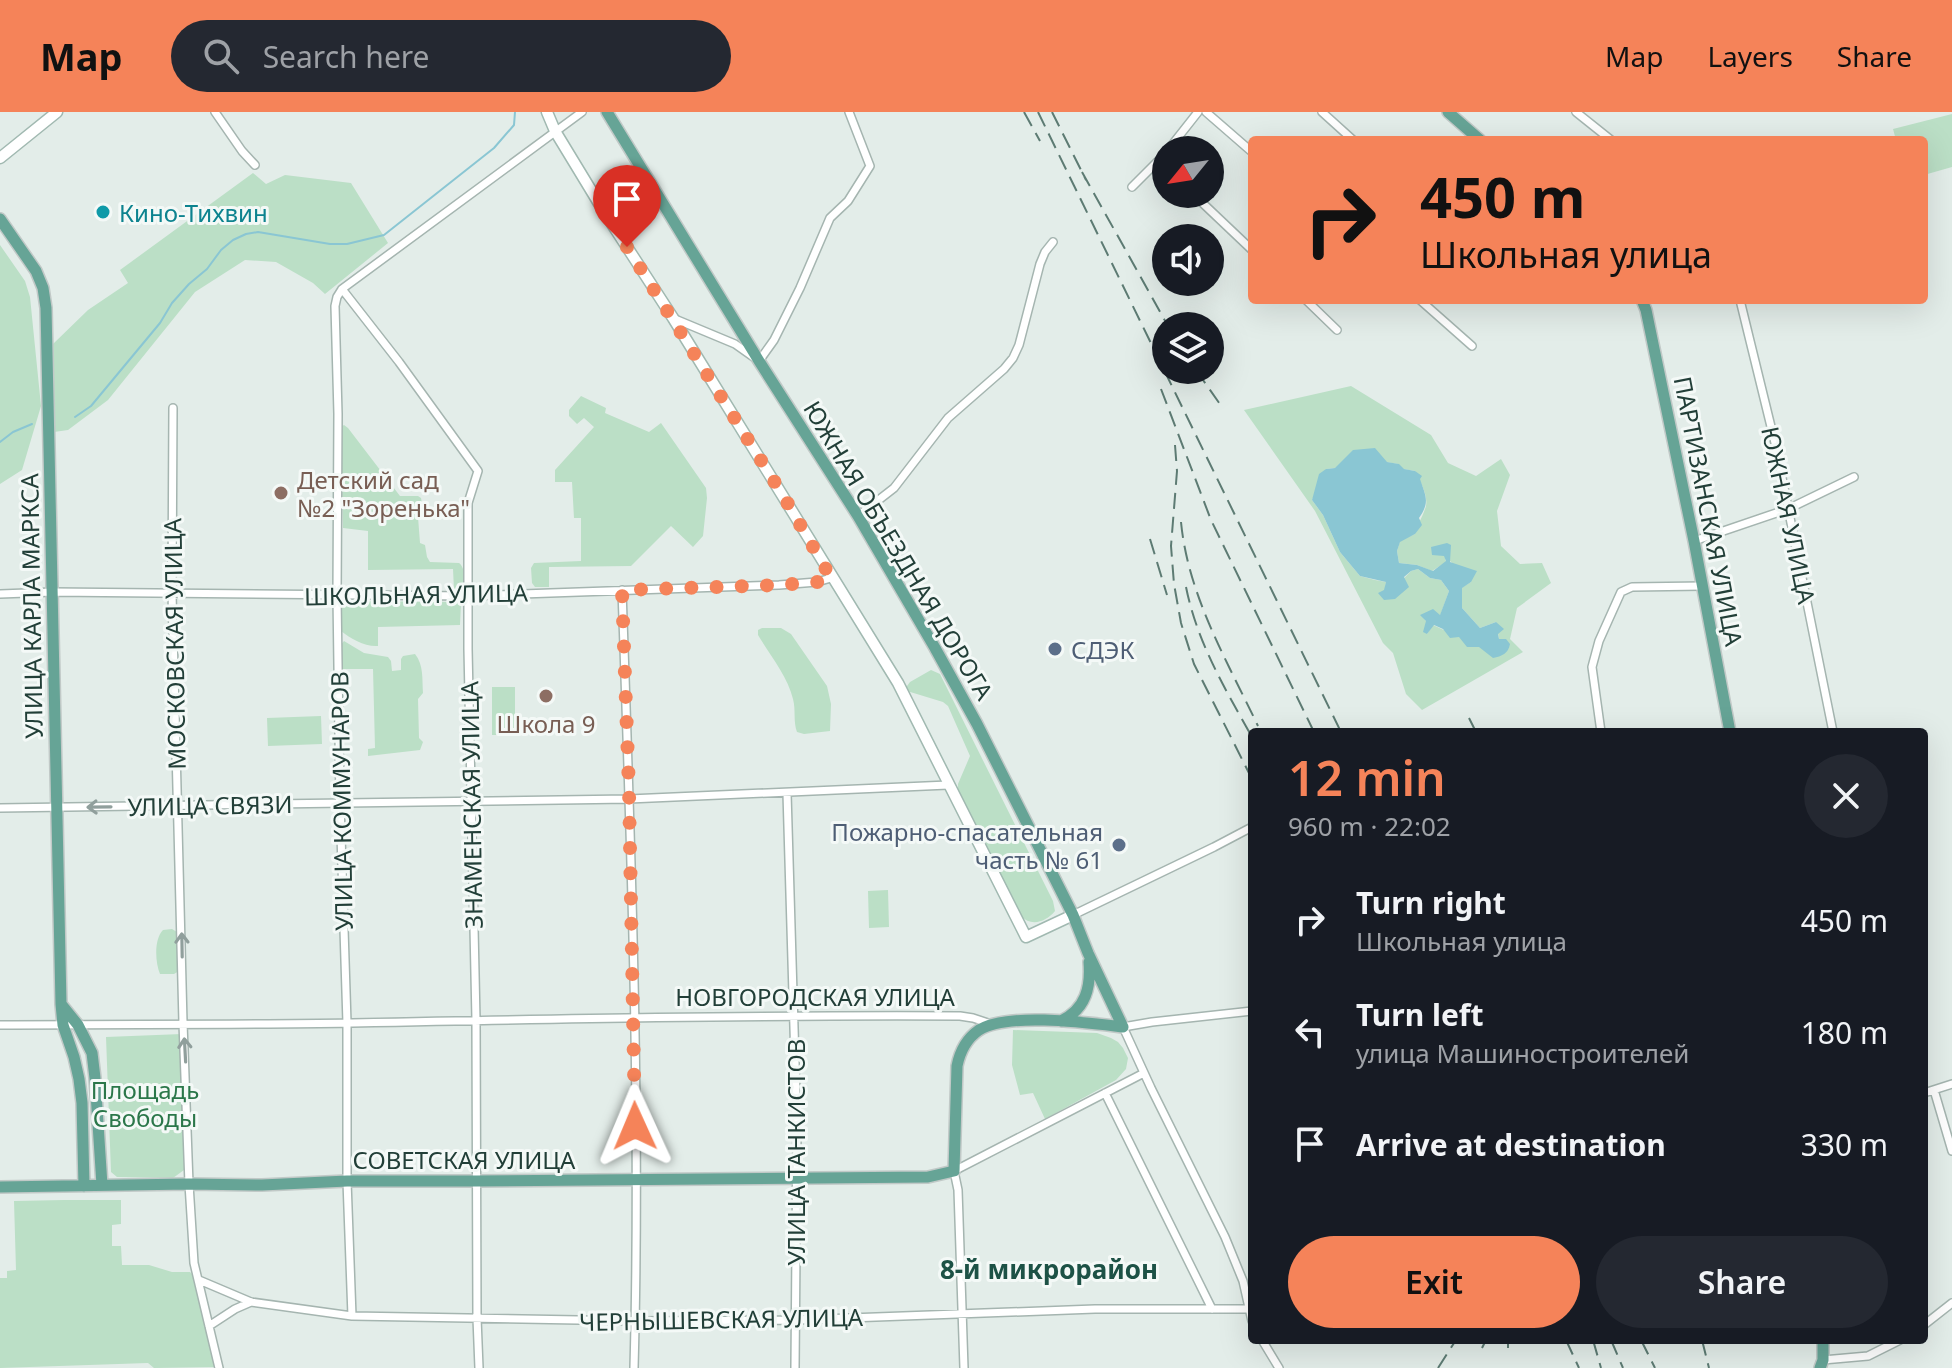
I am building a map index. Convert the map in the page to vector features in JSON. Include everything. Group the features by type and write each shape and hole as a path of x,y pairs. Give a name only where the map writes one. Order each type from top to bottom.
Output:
{"main road":[{"name":"ЮЖНАЯ ОБЪЕЗДНАЯ ДОРОГА","path":"607,112 858,516 956,683 1073,915 1123,1027"},
{"path":"1448,112 1475,136"},
{"name":"УЛИЦА КАРЛА МАРКСА","path":"0,219 36,271 46,308 61,1004 63,1025 79,1079 84,1186"},
{"name":"ПАРТИЗАНСКАЯ УЛИЦА","path":"1644,304 1694,541 1729,728"},
{"path":"1059,1022 1074,1013 1085,999 1090,978 1088,953"},
{"path":"61,1004 89,1045 94,1065 102,1185"},
{"name":"НОВГОРОДСКАЯ УЛИЦА","path":"991,1024 1028,1020 1123,1027"},
{"path":"954,1171 960,1053 969,1038 991,1024"},
{"name":"СОВЕТСКАЯ УЛИЦА","path":"0,1187 928,1177 954,1171"},
{"path":"1822,1364 1823,1344"}],"street":[{"path":"0,158 57,112"},
{"path":"215,112 255,165"},
{"path":"547,112 555,131 603,210 898,683 1026,937 1248,829"},
{"path":"342,289 582,112"},
{"path":"673,318 735,344 759,361 774,340 800,288 830,218 848,201 870,166 849,112"},
{"path":"1179,136 1198,112"},
{"path":"1206,112 1248,149"},
{"path":"1322,112 1349,136"},
{"path":"1576,112 1606,136"},
{"path":"1132,187 1152,168"},
{"path":"1208,208 1248,246"},
{"path":"858,516 894,488 948,418 1013,358 1040,264 1053,242"},
{"name":"УЛИЦА КОММУНАРОВ","path":"342,289 335,306 337,596 352,1316"},
{"name":"ЗНАМЕНСКАЯ УЛИЦА","path":"342,289 478,471 468,503 468,649 479,1368"},
{"path":"1310,304 1337,330"},
{"path":"1425,304 1472,346"},
{"name":"ЮЖНАЯ УЛИЦА","path":"1741,304 1772,429 1832,728"},
{"name":"МОСКОВСКАЯ УЛИЦА","path":"173,408 172,593 183,1023"},
{"path":"1694,541 1788,509 1854,477"},
{"name":"ШКОЛЬНАЯ УЛИЦА","path":"0,594 469,596 779,585 831,578"},
{"path":"1600,728 1592,667 1599,641 1621,592 1632,587 1703,586"},
{"path":"622,590 634,1019 634,1368"},
{"name":"УЛИЦА СВЯЗИ","path":"0,808 629,799 948,785"},
{"name":"УЛИЦА ТАНКИСТОВ","path":"787,793 797,1178 795,1368"},
{"name":"НОВГОРОДСКАЯ УЛИЦА","path":"1123,1027 1248,1011"},
{"name":"НОВГОРОДСКАЯ УЛИЦА","path":"183,1023 794,1015 960,1016 991,1024"},
{"path":"0,1025 183,1023 194,1263 219,1368"},
{"path":"1123,1027 1225,1237 1243,1281 1248,1309"},
{"name":"СОВЕТСКАЯ УЛИЦА","path":"954,1171 1144,1073"},
{"path":"1928,1092 1952,1084"},
{"path":"1934,1090 1952,1151"},
{"path":"1105,1093 1212,1309"},
{"path":"954,1171 958,1190 964,1368"},
{"path":"1243,1281 1248,1278"},
{"name":"ЧЕРНЫШЕВСКАЯ УЛИЦА","path":"199,1280 251,1302 352,1316 635,1321 795,1320 1095,1309 1248,1309"},
{"path":"209,1326 251,1302"},
{"path":"1928,1322 1952,1303"},
{"path":"1264,1344 1279,1368"},
{"path":"1822,1364 1868,1356 1892,1344"}],"green space":[{"path":"1952,114 1952,167 1928,174 1928,136 1895,136 1893,129"},
{"path":"253,173 266,184 285,175 351,183 388,243 325,294 313,283 276,262 245,260 195,292 108,400 68,430 54,432 53,344 88,310 128,283 120,270"},
{"path":"0,245 25,281 30,297 41,406 22,470 0,484"},
{"path":"1351,386 1431,435 1448,463 1476,476 1501,459 1510,475 1497,511 1501,546 1520,564 1542,563 1551,583 1517,608 1510,639 1523,652 1422,710 1406,694 1393,653 1383,643 1315,511 1244,410","holes":["1386,462 1398,464 1403,469 1415,471 1426,500 1415,534 1400,541 1397,551 1399,563 1432,571 1446,562 1445,556 1471,582 1461,588 1462,608 1480,628 1496,622 1499,639 1459,637 1433,625 1427,634 1426,621 1421,615 1440,616 1449,591 1441,580 1430,578 1418,569 1411,571 1384,599 1386,582 1360,576 1340,552 1323,515 1312,500 1326,469"]},
{"path":"581,396 606,408 605,413 649,432 661,423 706,488 703,536 693,547 671,526 631,566 549,567 549,587 535,587 531,568 534,563 581,561 581,518 574,518 572,482 555,482 555,470 594,427 584,418 577,424 569,416 569,410"},
{"path":"344,425 400,496 421,498 424,515 418,517 420,543 425,545 430,562 461,565 464,575 462,589 454,590 453,569 368,570 368,531 343,528 341,427"},
{"path":"344,601 461,602 460,625 378,627 378,646 368,645 341,631 339,606"},
{"path":"781,628 791,634 827,686 831,704 830,731 797,732 791,691 758,635 758,630"},
{"path":"344,641 364,653 388,657 392,671 401,670 403,656 415,654 420,663 423,693 418,699 419,738 423,742 420,750 368,756 368,749 375,748 373,669 342,669 340,646"},
{"path":"931,670 940,674 1053,901 1055,911 1043,920 1034,922 1021,916 958,794 958,784 970,756 948,706 907,691 910,682"},
{"path":"492,687 515,687 515,735 492,735"},
{"path":"321,716 322,744 268,746 267,718"},
{"path":"888,890 889,927 869,928 868,891"},
{"path":"163,930 177,932 180,943 179,971 160,974 156,957 158,939"},
{"path":"1013,1030 1097,1033 1118,1042 1123,1048 1128,1058 1126,1069 1116,1080 1045,1119 1033,1093 1020,1095 1012,1065"},
{"name":"Площадь Свободы","path":"182,1034 184,1170 173,1178 117,1177 111,1172 106,1037"},
{"path":"121,1200 121,1224 112,1225 112,1246 121,1246 122,1265 149,1265 192,1274 216,1367 154,1368 148,1363 0,1368 0,1278 7,1278 7,1271 16,1270 14,1201"}],"water":[{"path":"1375,448 1387,462 1399,464 1422,476 1420,479 1426,499 1419,518 1422,525 1415,534 1400,542 1397,551 1399,563 1433,571 1446,561 1444,556 1432,555 1431,547 1451,545 1450,562 1477,571 1471,582 1462,588 1462,608 1480,628 1496,622 1504,629 1498,634 1499,639 1506,639 1510,644 1504,654 1493,658 1479,647 1467,647 1459,637 1450,638 1443,629 1434,625 1427,634 1423,632 1426,621 1420,615 1433,609 1440,615 1449,591 1441,580 1430,578 1418,569 1411,571 1404,577 1409,587 1395,599 1384,600 1378,593 1384,590 1386,582 1360,576 1340,552 1323,515 1312,500 1319,474 1335,468 1353,450"}],"waterway":[{"path":"75,417 91,406 160,323 172,303 233,240 258,232 347,244 384,235 494,148 514,125 515,112"},
{"path":"0,442 32,424"}],"railway":[{"path":"1024,112 1040,141"},
{"path":"1038,112 1339,728"},
{"path":"1052,112 1086,180"},
{"path":"1082,172 1160,312"},
{"path":"1206,384 1222,407"},
{"path":"1161,389 1211,520 1312,728"},
{"path":"1175,445 1177,471 1171,546 1181,623 1194,664 1248,771"},
{"path":"1181,522 1185,549 1200,601 1258,726"},
{"path":"1150,539 1167,595"},
{"path":"1186,587 1205,646 1248,730"},
{"path":"1469,718 1474,728"},
{"path":"1438,1368 1453,1344"},
{"path":"1482,1348 1484,1344"},
{"path":"1568,1344 1579,1368"},
{"path":"1594,1344 1601,1368"},
{"path":"1613,1344 1623,1368"},
{"path":"1643,1344 1655,1368"},
{"path":"1703,1344 1709,1368"}],"place":[{"name":"Кино-Тихвин","path":"103,212"},
{"name":"Детский сад №2 \"Зоренька\"","path":"281,493"},
{"name":"СДЭК","path":"1055,649"},
{"name":"Школа 9","path":"546,696"},
{"name":"Пожарно-спасательная часть № 61","path":"1119,845"}],"district":[{"name":"8-й микрорайон","path":"1049,1269"}],"route":[{"path":"627,247 784,497 831,578 779,585 622,590 635,1126"}]}
